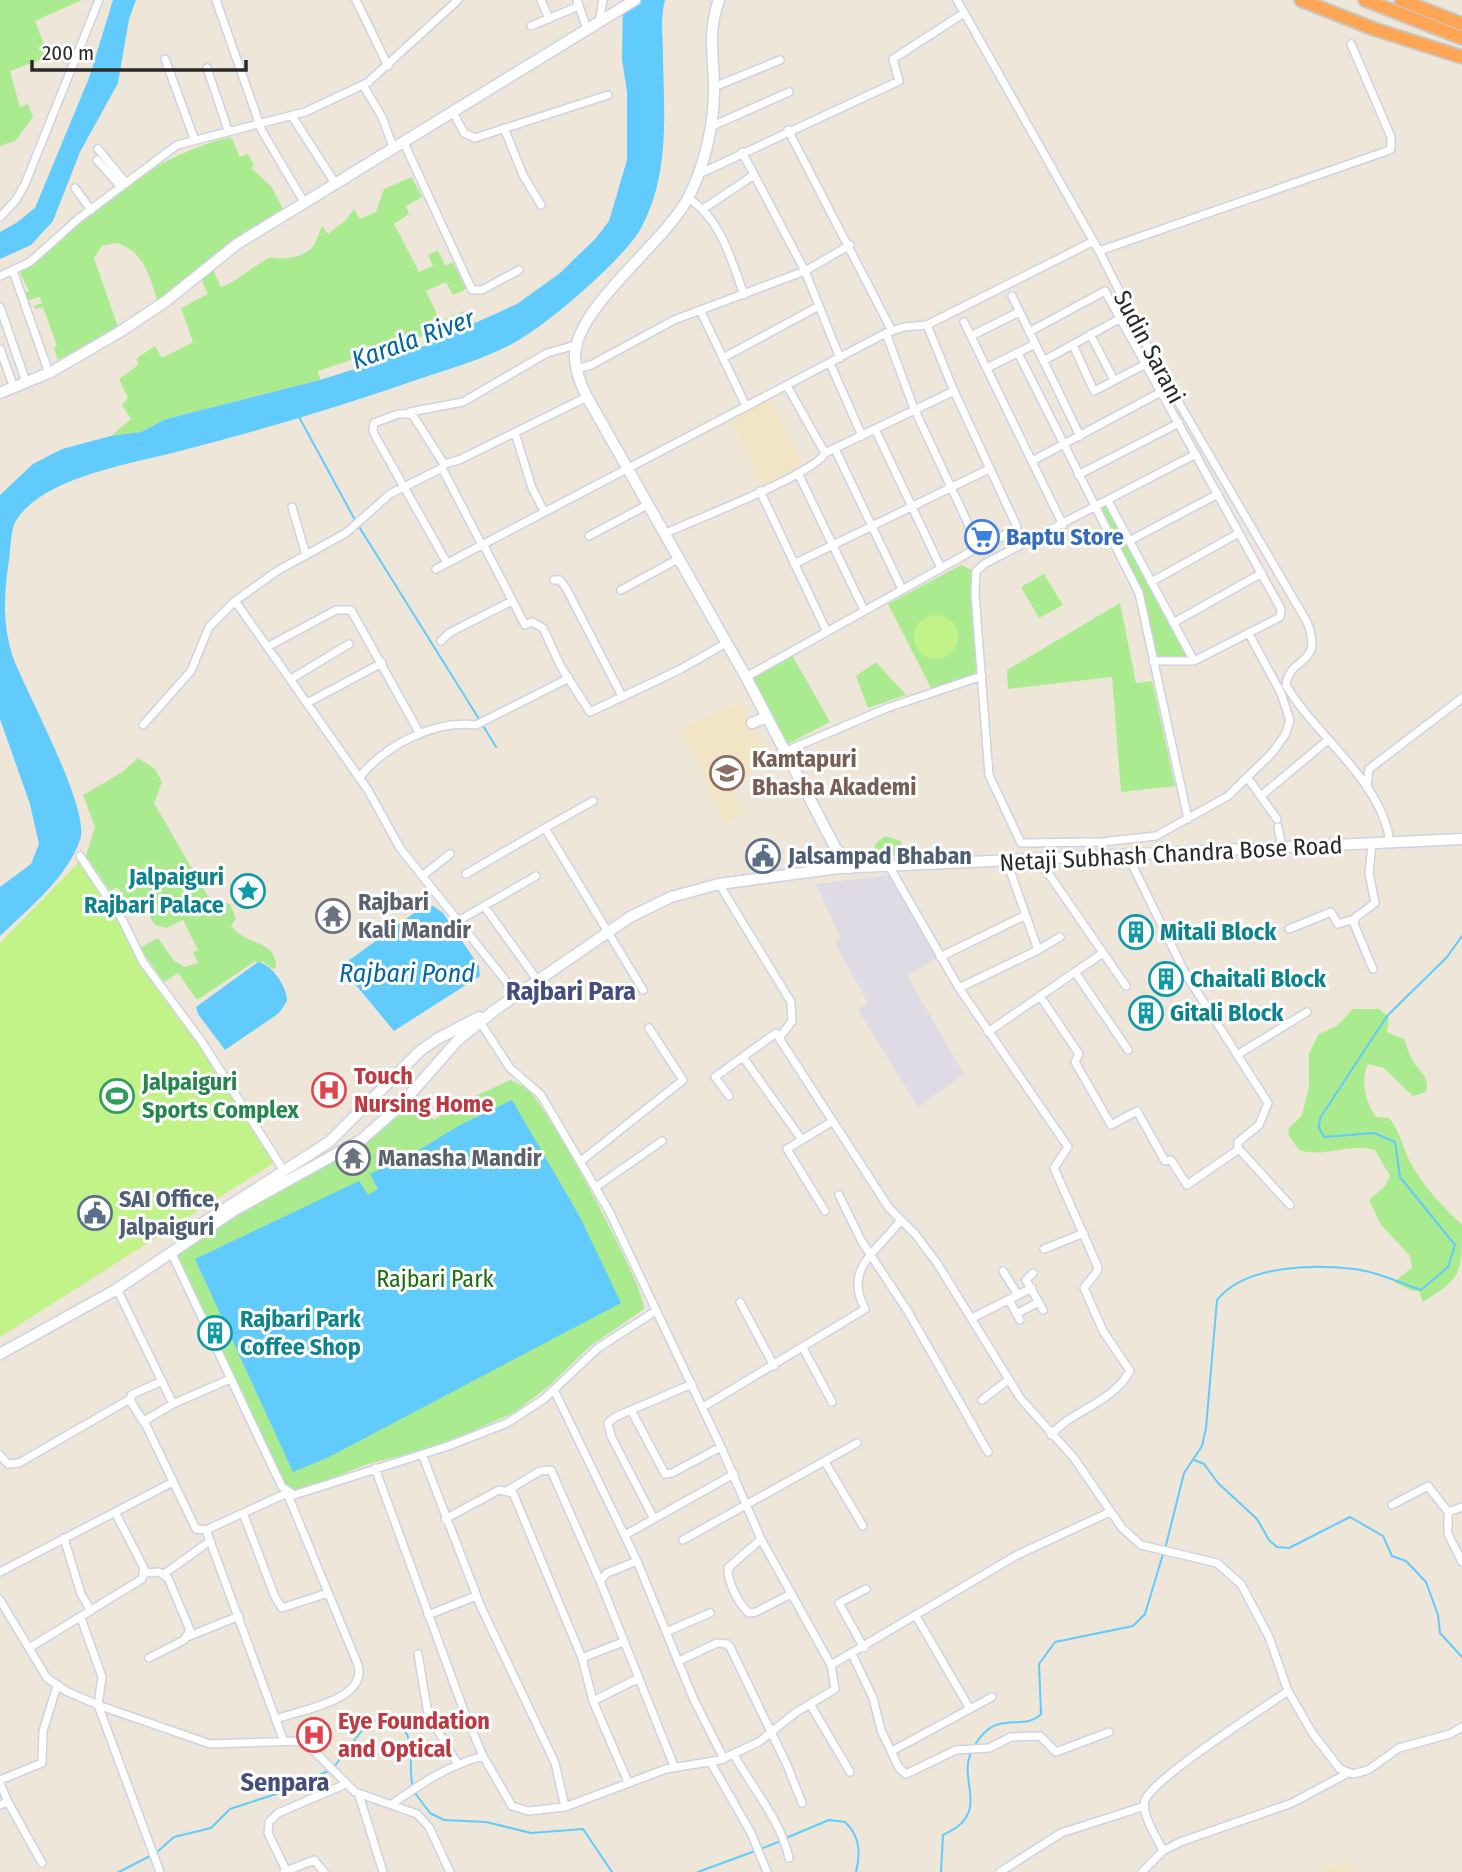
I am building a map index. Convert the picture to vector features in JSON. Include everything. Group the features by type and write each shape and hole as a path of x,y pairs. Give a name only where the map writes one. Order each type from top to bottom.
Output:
{"highway":[{"path":"1301,0 1374,29 1462,57"},
{"path":"1365,0 1462,38"},
{"path":"1401,0 1462,24"}],"street":[{"path":"0,217 16,201 25,184 99,0"},
{"path":"216,0 267,143 304,202"},
{"path":"356,0 388,66"},
{"path":"0,276 47,250 91,210 169,149 194,138 292,116 326,104 363,85 388,66 457,0"},
{"path":"541,0 549,19"},
{"path":"599,22 603,0"},
{"path":"0,393 49,373 150,313 231,248 635,0"},
{"path":"719,0 710,40 714,87 710,127 699,174 677,216 591,314 576,345 576,369 587,397 746,677 835,847 851,868"},
{"name":"Sudin Sarani","path":"957,0 1099,251 1139,332 1205,450 1312,633 1311,654 1286,679 1287,689 1328,740"},
{"path":"531,26 578,3 587,29"},
{"path":"699,174 788,130 878,93 899,81 893,59 964,13"},
{"path":"1099,251 1387,151 1391,137 1351,44"},
{"path":"165,59 194,138"},
{"path":"714,87 780,60"},
{"path":"207,68 228,130"},
{"path":"363,85 382,117 393,147"},
{"path":"710,127 789,92"},
{"path":"453,112 464,133 471,138 608,95"},
{"path":"292,116 335,183"},
{"path":"505,128 523,175 541,205"},
{"path":"788,130 850,246 889,332 915,409 986,563"},
{"path":"403,141 472,290 482,290 519,270"},
{"path":"97,149 123,185"},
{"path":"742,152 805,271 840,358"},
{"path":"97,160 123,185"},
{"path":"704,209 754,175"},
{"path":"75,188 91,210"},
{"path":"688,198 704,209 719,231 744,295"},
{"path":"436,569 889,332 928,325 1092,242"},
{"path":"576,369 601,360 674,320 805,271 850,246"},
{"path":"13,271 49,373"},
{"path":"1029,332 1105,291 1262,573 1282,615 1249,635 1194,661 1153,662"},
{"path":"1012,296 1080,436"},
{"path":"723,358 819,306"},
{"path":"0,307 26,383"},
{"path":"701,312 746,406"},
{"path":"971,336 1020,312"},
{"path":"1044,361 1121,318"},
{"path":"964,322 1063,525"},
{"path":"746,677 1017,527 954,391 928,325"},
{"path":"1131,337 1139,332"},
{"path":"1090,334 1114,380"},
{"path":"987,368 1035,344"},
{"path":"447,563 373,429 378,421 463,402 547,353 576,345"},
{"path":"1073,345 1094,391 1146,364"},
{"path":"0,349 14,387"},
{"path":"1018,353 1094,509 1139,593 1188,819"},
{"path":"830,363 862,436"},
{"path":"787,386 825,453"},
{"path":"666,533 798,473 823,458 825,453 954,391"},
{"path":"1032,461 1161,392"},
{"path":"143,725 191,671 209,627 235,601 277,571 349,530 390,494 587,397"},
{"path":"410,412 421,424 525,625 535,622 543,628 590,712 679,670 726,643"},
{"path":"1078,475 1179,423"},
{"path":"875,429 941,568"},
{"path":"515,433 530,482 544,511"},
{"path":"835,449 902,589"},
{"path":"1025,861 1021,844 989,775 975,576 986,563 1205,450"},
{"path":"794,564 912,507 949,486 989,469"},
{"path":"798,473 864,610"},
{"path":"760,491 826,631"},
{"path":"1129,541 1218,494"},
{"path":"1108,501 1194,661"},
{"path":"589,536 649,504"},
{"path":"292,507 306,555"},
{"path":"1151,582 1239,533"},
{"path":"621,590 680,558"},
{"path":"1173,622 1262,573"},
{"path":"554,580 560,580 566,588 622,696"},
{"path":"235,601 359,778 393,838 517,995"},
{"path":"442,641 449,633 512,601"},
{"path":"269,646 336,610 347,609 355,615 420,734"},
{"path":"1021,844 1101,842 1156,836 1228,796 1281,741 1290,721 1281,693 1249,635"},
{"path":"291,679 349,644"},
{"path":"307,703 382,663"},
{"path":"786,751 887,708 982,676"},
{"path":"359,778 384,754 420,734 461,724 476,725 569,678"},
{"path":"1358,778 1462,698"},
{"path":"752,723 767,717"},
{"path":"1262,795 1328,740 1367,789 1388,829 1390,843"},
{"path":"1367,789 1369,769"},
{"path":"1247,777 1262,795 1278,823 1282,848"},
{"path":"466,874 593,801"},
{"path":"545,828 643,990"},
{"path":"1156,836 1159,855"},
{"name":"Netaji Subhash Chandra Bose Road","path":"0,1352 216,1222 361,1140 391,1115 458,1040 480,1022 608,932 658,902 719,884 825,870 1462,839"},
{"path":"1289,929 1331,912 1338,924 1354,919 1375,903 1369,873 1372,844"},
{"path":"825,870 835,847"},
{"path":"422,876 450,854"},
{"path":"80,856 122,919 143,962 202,1042 284,1171"},
{"path":"1128,856 1185,973 1269,1106 1262,1113 1259,1125 1238,1142 1239,1149 1290,1205"},
{"path":"1039,860 1126,986"},
{"path":"1007,862 1038,950"},
{"path":"889,866 959,988 1030,1087 1068,1147 1054,1168 1098,1270 1085,1282 1086,1294 1103,1331 1130,1371 1105,1399 1072,1416 1051,1435"},
{"path":"458,921 536,876"},
{"path":"719,884 791,1002 792,1021 779,1038"},
{"path":"484,906 538,981"},
{"path":"940,957 1024,916"},
{"path":"1354,919 1373,969"},
{"path":"959,988 1060,937"},
{"path":"988,1032 1104,953"},
{"path":"1075,972 1128,1050"},
{"path":"1040,996 1079,1054 1076,1062 1111,1125 1137,1111 1165,1161 1171,1160 1187,1185 1239,1149"},
{"name":"Netaji Subhash Chandra Bose Road","path":"0,1352 117,1289 202,1222 284,1171 346,1127 395,1074 421,1051 458,1027 495,1010"},
{"path":"1237,1055 1307,1012"},
{"path":"375,1468 483,1756 512,1806 528,1811 565,1807 674,1766 711,1763 724,1759 771,1734 810,1704 835,1689 831,1665 761,1539 722,1447 654,1312 623,1238 596,1187 541,1095 510,1069 480,1022"},
{"path":"581,1161 683,1080 649,1028"},
{"path":"729,1096 715,1077 776,1034 876,1189 937,1263 1008,1380 1051,1435 1074,1458 1110,1512 1131,1537 1144,1546 1171,1550 1213,1562 1233,1574 1248,1595 1269,1637 1288,1691 1326,1753 1348,1773"},
{"path":"743,1057 802,1140"},
{"path":"825,1211 787,1149 833,1121"},
{"path":"596,1187 662,1141"},
{"path":"839,1195 870,1255 907,1310 988,1452"},
{"path":"702,1406 774,1366 865,1309 856,1292 856,1283 870,1255 900,1221"},
{"path":"1044,1248 1084,1233"},
{"path":"169,1250 286,1493 358,1665 359,1682 344,1695 276,1719"},
{"path":"1003,1271 1018,1295"},
{"path":"1009,1300 1018,1317 1041,1306 1026,1280 1033,1273"},
{"path":"972,1318 1032,1288"},
{"path":"117,1289 173,1404"},
{"path":"740,1302 774,1366"},
{"path":"130,1399 196,1529 206,1530 286,1493 306,1493 507,1423 554,1390 598,1348 654,1312"},
{"path":"803,1348 832,1402"},
{"path":"145,1424 150,1416 230,1379"},
{"path":"982,1400 1008,1380"},
{"path":"0,1455 8,1464 19,1463 130,1399 133,1393 162,1381"},
{"path":"653,1517 607,1427 611,1419 692,1384"},
{"path":"554,1390 637,1561 694,1700 724,1759"},
{"path":"631,1410 665,1474 722,1447"},
{"path":"683,1540 857,1443"},
{"path":"422,1454 476,1596 555,1763 565,1807"},
{"path":"825,1462 863,1527"},
{"path":"446,1519 499,1490 508,1490 540,1471 551,1470 600,1581 674,1766"},
{"path":"625,1535 734,1474"},
{"path":"0,1572 173,1482"},
{"path":"1392,1505 1428,1486 1448,1512 1448,1534 1462,1562"},
{"path":"508,1490 516,1499 549,1584 582,1658 593,1701 628,1782"},
{"path":"1448,1512 1462,1507"},
{"path":"116,1511 145,1573"},
{"path":"831,1665 864,1648 1017,1555 1110,1512"},
{"path":"243,1513 275,1597 282,1608 328,1593"},
{"path":"206,1530 283,1739"},
{"path":"64,1538 81,1594 91,1611"},
{"path":"761,1539 730,1565 727,1573 744,1609 749,1613 756,1612 791,1594"},
{"path":"145,1573 164,1574 210,1541"},
{"path":"600,1581 607,1573 637,1561"},
{"path":"29,1648 137,1583 145,1573"},
{"path":"164,1574 188,1623 187,1637"},
{"path":"864,1648 839,1603 866,1589"},
{"path":"428,1615 476,1596"},
{"path":"0,1600 47,1678 57,1686 98,1705 217,1745 283,1739 307,1745 359,1795 392,1804 423,1819 450,1872"},
{"path":"666,1632 710,1613"},
{"path":"149,1658 187,1637 239,1616"},
{"path":"916,1616 970,1709"},
{"path":"80,1618 102,1677 98,1705 160,1872"},
{"path":"582,1658 623,1642"},
{"path":"679,1661 717,1643 727,1644 802,1803"},
{"path":"418,1654 428,1714 457,1763"},
{"path":"852,1654 873,1698 879,1725 901,1771 908,1774 959,1749 980,1749 1011,1737 1034,1735 1044,1739 1056,1752 1109,1732"},
{"path":"593,1701 639,1678"},
{"path":"43,1863 4,1803 0,1782 42,1763 43,1731 57,1686"},
{"path":"1163,1851 1144,1806 1147,1798 1163,1780 1288,1691"},
{"path":"892,1751 992,1697"},
{"path":"810,1704 850,1772"},
{"path":"1142,1872 1163,1851 1283,1806 1348,1773 1368,1770 1403,1746 1450,1734 1462,1727"},
{"path":"734,1755 785,1841 789,1858"},
{"path":"392,1804 457,1763 483,1756"},
{"path":"711,1763 759,1851 767,1872"},
{"path":"324,1872 314,1860 285,1871 268,1833 269,1822 278,1812 346,1784"},
{"path":"359,1795 383,1872"},
{"path":"1000,1872 1053,1836 1144,1806"}],"shaded area":[{"path":"769,395 804,467 763,487 728,415"},
{"name":"Kamtapuri Bhasha Akademi","path":"740,702 774,762 730,784 744,814 726,823 680,728"},
{"path":"891,875 936,958 907,976 964,1074 918,1107 858,1010 868,1003 835,943 841,938 816,884"},
{"path":"1348,1859 1352,1872 1317,1872"}],"green space":[{"path":"0,0 82,0 35,21 49,57 10,71 20,107 28,104 33,117 15,141 0,146"},
{"path":"231,137 240,157 248,154 254,165 251,168 271,186 283,209 198,268 158,303 145,267 134,252 116,243 102,246 94,258 118,327 58,360 54,348 57,346 43,307 35,309 34,306 42,303 40,297 28,300 25,293 29,291 19,271 133,181 190,150"},
{"path":"412,177 422,197 406,206 409,214 394,224 419,272 433,266 428,255 438,250 445,266 453,262 466,289 453,295 446,282 426,291 440,321 464,311 468,314 468,321 318,371 320,380 166,419 141,432 111,436 131,419 122,405 128,398 119,379 138,365 137,358 155,346 162,358 193,342 181,308 208,294 201,279 213,270 221,287 271,257 286,258 307,252 313,247 322,226 328,234 346,220 354,209 360,219 376,212 384,189"},
{"path":"1108,501 1194,661 1153,661 1139,593 1094,509"},
{"path":"961,565 972,570 978,668 975,673 932,690 888,604"},
{"path":"1044,574 1063,605 1039,618 1021,587"},
{"path":"1120,603 1136,683 1152,681 1175,786 1121,792 1112,677 1008,689 1007,670"},
{"path":"936,615 951,622 958,637 951,652 936,659 921,652 914,637 921,622"},
{"path":"792,655 830,722 786,745 749,679"},
{"path":"876,662 906,695 868,708 856,676"},
{"path":"138,758 155,769 162,782 154,803 206,893 213,902 230,904 236,918 231,926 246,938 267,947 275,958 276,968 273,969 263,962 254,962 197,1000 178,973 164,982 140,948 158,938 174,961 185,967 198,963 193,952 198,950 183,920 166,928 155,925 138,897 128,902 117,887 110,891 86,856 95,827 83,795 121,773"},
{"path":"885,836 901,841 903,855 875,856 875,844"},
{"name":"Jalpaiguri Sports Complex","path":"81,860 161,993 192,1030 275,1162 0,1337 0,943"},
{"path":"1353,1009 1379,1009 1389,1017 1387,1032 1404,1039 1412,1059 1425,1078 1426,1092 1413,1096 1384,1068 1368,1064 1364,1077 1365,1091 1376,1117 1389,1118 1393,1123 1410,1162 1421,1179 1462,1225 1460,1265 1457,1273 1446,1286 1423,1302 1419,1291 1412,1291 1394,1282 1412,1268 1410,1256 1381,1225 1369,1200 1385,1186 1390,1176 1375,1150 1355,1148 1309,1152 1299,1150 1288,1134 1289,1128 1302,1115 1309,1087 1309,1054 1314,1043 1319,1034 1337,1026"},
{"name":"Rajbari Park","path":"510,1080 527,1089 556,1129 613,1234 640,1293 644,1309 589,1347 550,1385 515,1412 439,1446 368,1464 299,1491 288,1489 279,1478 177,1253 266,1194 362,1143 415,1099 434,1120 454,1106"}],"water":[{"path":"113,0 136,0 129,19 118,83 80,152 53,221 31,245 0,259 0,232 35,208 89,78"},
{"path":"623,0 665,0 662,20 664,122 661,166 657,187 641,228 619,256 566,306 517,341 482,358 298,418 90,474 47,492 17,519 12,533 5,596 9,645 56,750 76,803 81,825 80,840 66,868 46,892 0,936 0,887 31,864 39,844 30,804 0,719 0,495 33,464 62,449 111,436 141,432 166,419 320,380 415,350 517,304 560,273 596,238 609,221 627,160 627,92 622,59"},
{"name":"Rajbari Pond","path":"433,906 443,913 479,966 480,976 394,1031 345,972 344,964 421,908"},
{"path":"258,962 278,977 287,1001 279,1013 225,1050 198,1014 196,1007"},
{"name":"Rajbari Park","path":"512,1100 580,1217 621,1303 329,1457 293,1472 195,1259 359,1181 368,1195 378,1189 370,1174 413,1153 422,1166 427,1163 419,1150 460,1125"}],"waterway":[{"path":"299,417 355,520"},
{"path":"358,525 479,719"},
{"path":"482,724 496,747"},
{"path":"1165,1549 1184,1473 1202,1446 1206,1428 1217,1300 1229,1288 1262,1273 1319,1267 1354,1269 1421,1290 1448,1267 1455,1245 1400,1177 1395,1142 1374,1133 1324,1137 1319,1128 1320,1118 1387,1016 1447,957 1462,936"},
{"path":"1194,1460 1204,1464 1218,1483 1257,1519 1269,1540 1277,1547 1289,1548 1350,1517 1383,1536 1392,1556 1406,1561 1426,1582 1438,1615 1440,1633 1462,1657"},
{"path":"975,1745 992,1727 1026,1722 1041,1714 1039,1664 1055,1642 1133,1626 1145,1614 1163,1554"},
{"path":"333,1768 367,1724 385,1717 397,1722 408,1738 413,1788"},
{"path":"941,1872 943,1835 957,1827 969,1810 971,1801 968,1762 971,1753"},
{"path":"157,1852 174,1837 211,1828 230,1809 279,1793 328,1771"},
{"path":"415,1793 430,1813 444,1820 486,1822 531,1833 583,1829 612,1872"},
{"path":"786,1838 829,1820 845,1822 854,1833 858,1845 856,1872"},
{"path":"760,1849 781,1841"},
{"path":"698,1872 755,1851"},
{"path":"119,1872 152,1855"}],"place":[{"name":"Baptu Store","path":"982,537"},
{"name":"Kamtapuri Bhasha Akademi","path":"727,773"},
{"name":"Jalsampad Bhaban","path":"763,856"},
{"name":"Jalpaiguri Rajbari Palace","path":"248,891"},
{"name":"Rajbari Kali Mandir","path":"333,916"},
{"name":"Mitali Block","path":"1136,932"},
{"name":"Chaitali Block","path":"1166,979"},
{"name":"Gitali Block","path":"1146,1013"},
{"name":"Touch Nursing Home","path":"329,1090"},
{"name":"Jalpaiguri Sports Complex","path":"117,1096"},
{"name":"Manasha Mandir","path":"353,1158"},
{"name":"SAI Office, Jalpaiguri","path":"95,1213"},
{"name":"Rajbari Park Coffee Shop","path":"215,1333"},
{"name":"Eye Foundation and Optical","path":"314,1735"}],"district":[{"name":"Rajbari Para","path":"571,991"},
{"name":"Senpara","path":"285,1782"}],"water label":[{"name":"Karala River","path":"413,339"}]}
